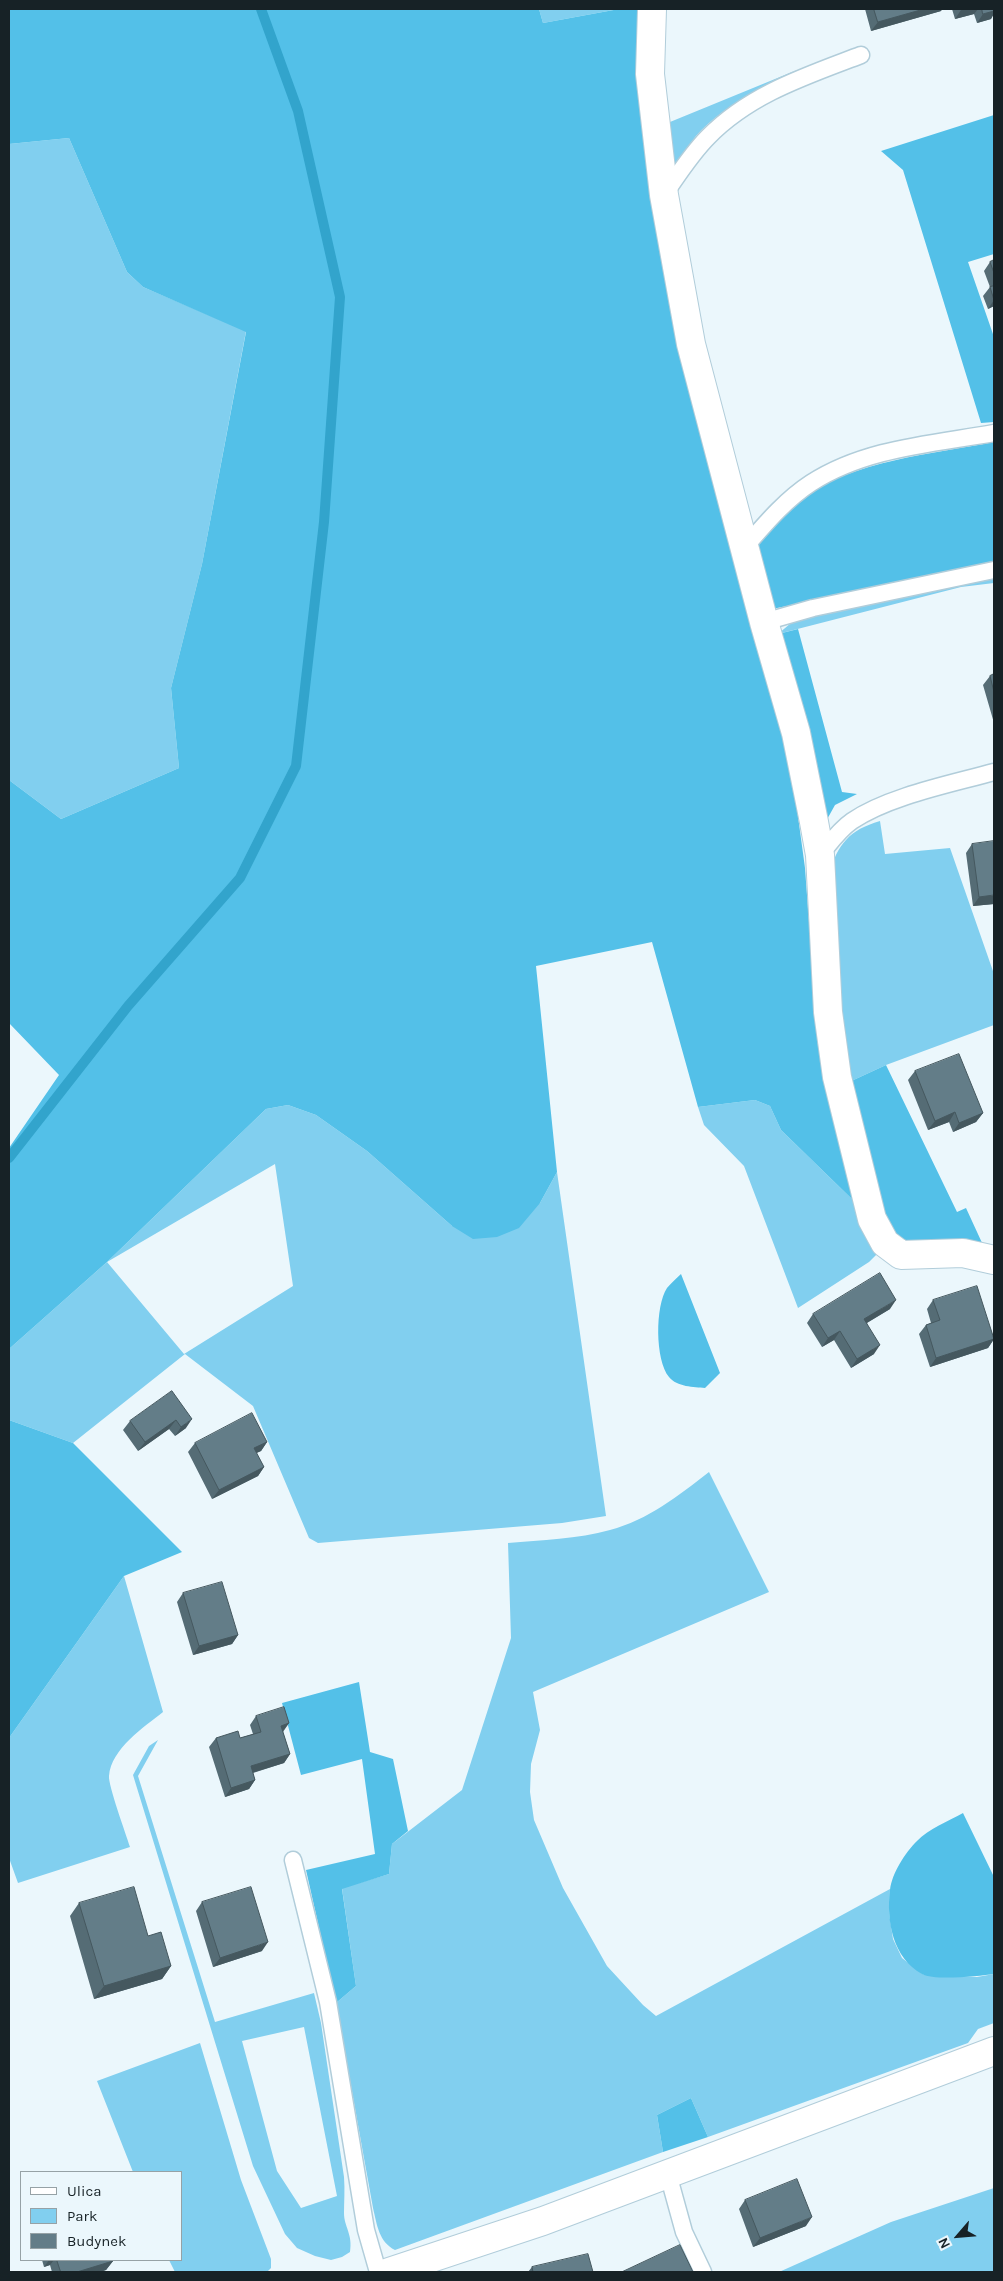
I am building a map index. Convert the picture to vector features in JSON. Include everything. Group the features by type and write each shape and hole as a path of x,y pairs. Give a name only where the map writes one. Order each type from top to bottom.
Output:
{"street":[{"path":"652,9 650,74 664,195 691,344 764,622 796,733 820,855 824,962 837,1077 853,1147 878,1233 885,1243 902,1255 910,1257 946,1252 994,1257"},
{"path":"390,2272 544,2221 994,2051"}],"lane":[{"path":"664,195 707,138 735,113 776,89 861,55"},
{"path":"745,547 788,500 833,470 856,460 901,449 994,434"},
{"path":"764,622 813,608 994,570"},
{"path":"820,855 838,833 871,810 994,772"},
{"path":"293,1860 328,2002 366,2230 378,2272"},
{"path":"668,2174 684,2232 703,2272"}],"green space":[{"path":"539,9 619,9 543,23"},
{"path":"797,70 744,98 719,115 696,136 672,172 670,122"},
{"path":"69,138 127,272 143,287 246,331 202,564 171,688 179,768 61,819 9,780 9,144"},
{"path":"994,577 994,583 961,587 778,634 791,623 808,616"},
{"path":"880,821 885,854 950,848 994,974 994,1025 886,1065 847,1083 829,874 836,854 846,840 860,829"},
{"path":"755,1100 770,1106 781,1130 856,1203 879,1252 869,1262 798,1308 744,1166 704,1125 698,1107"},
{"path":"288,1105 316,1115 367,1151 452,1226 540,1203 557,1172 606,1516 562,1523 318,1543 309,1538 253,1406 185,1354 73,1443 9,1420 9,1349 107,1262 266,1109","holes":["275,1164 293,1286 184,1354 107,1262"]},
{"path":"709,1472 769,1592 533,1692 540,1730 531,1764 530,1792 534,1820 563,1888 607,1966 643,2005 656,2016 890,1889 889,1913 893,1939 902,1958 924,1975 977,1977 994,1974 994,2023 978,2029 968,2043 708,2137 691,2098 657,2115 663,2152 395,2250 382,2238 376,2221 336,2003 356,1986 342,1888 389,1874 392,1844 462,1790 511,1638 508,1543 559,1539 624,1526 650,1514"},
{"path":"124,1576 163,1712 122,1748 111,1766 109,1781 130,1847 18,1883 9,1858 9,1738"},
{"path":"158,1740 138,1776 215,2022 314,1993 321,2023 344,2177 344,2218 351,2246 350,2252 342,2257 331,2260 315,2256 297,2248 285,2234 253,2166 133,1775 149,1746","holes":["304,2027 337,2196 301,2208 277,2171 242,2041"]},
{"path":"200,2043 241,2180 271,2259 271,2268 267,2272 175,2272 170,2261 182,2261 182,2171 133,2171 97,2081"},
{"path":"994,2188 994,2272 779,2272 891,2222"}],"shaded area":[{"path":"9,9 539,9 543,23 619,9 640,9 643,104 791,765 805,868 818,1046 832,1111 856,1203 781,1130 770,1106 755,1100 698,1107 652,942 536,966 557,1172 540,1203 519,1228 497,1237 473,1239 452,1226 367,1151 316,1115 288,1105 266,1109 107,1262 9,1349 9,1148 59,1075 9,1023 9,780 61,819 179,768 171,688 202,564 246,332 143,287 127,272 69,138 9,144"},
{"path":"994,115 994,254 968,262 994,337 994,422 981,423 903,170 881,151"},
{"path":"994,442 994,565 772,609 754,548 777,522 802,499 822,486 845,475 869,467 894,460"},
{"path":"798,629 842,792 857,794 835,805 825,823 778,634"},
{"path":"886,1065 957,1212 966,1208 983,1245 926,1247 899,1240 884,1217 847,1083"},
{"path":"681,1274 720,1373 705,1388 676,1383 664,1369 661,1358 658,1333 660,1307 667,1288"},
{"path":"9,1420 73,1443 182,1552 124,1576 9,1738"},
{"path":"359,1682 370,1752 393,1759 408,1831 392,1844 389,1874 342,1889 356,1986 336,2003 306,1870 375,1854 362,1759 301,1775 282,1703"},
{"path":"963,1813 994,1877 994,1974 957,1977 928,1976 912,1967 898,1949 889,1914 891,1884 900,1864 917,1841 933,1829"},
{"path":"691,2098 708,2137 663,2152 657,2115"}],"building":[{"path":"874,9 924,9 878,22"},
{"path":"982,9 994,9 994,11 983,14"},
{"path":"994,260 994,273 990,262"},
{"path":"994,286 994,300 990,287"},
{"path":"994,674 994,692 990,676"},
{"path":"994,841 994,895 979,897 972,844"},
{"path":"959,1054 983,1113 959,1123 955,1112 935,1121 915,1071"},
{"path":"880,1273 896,1300 864,1319 880,1345 857,1359 840,1331 828,1338 813,1314"},
{"path":"977,1286 994,1339 936,1358 926,1325 940,1320 933,1300"},
{"path":"172,1391 192,1419 181,1427 176,1420 145,1442 130,1421"},
{"path":"252,1413 267,1442 254,1448 264,1467 219,1490 195,1443"},
{"path":"222,1582 238,1635 199,1646 183,1593"},
{"path":"284,1707 289,1723 281,1726 290,1754 251,1766 255,1780 231,1788 216,1738 238,1731 240,1738 261,1732 256,1716"},
{"path":"134,1887 148,1936 161,1932 171,1966 104,1986 79,1903"},
{"path":"251,1887 268,1942 220,1958 202,1902"},
{"path":"797,2179 812,2217 760,2238 745,2200"},
{"path":"680,2245 693,2272 622,2272"},
{"path":"588,2254 593,2272 533,2272 532,2267"},
{"path":"57,2261 113,2261 77,2272 61,2272"}],"waterway":[{"path":"9,1158 128,1006 240,878 296,766 324,522 340,297 298,111 261,9"}]}
